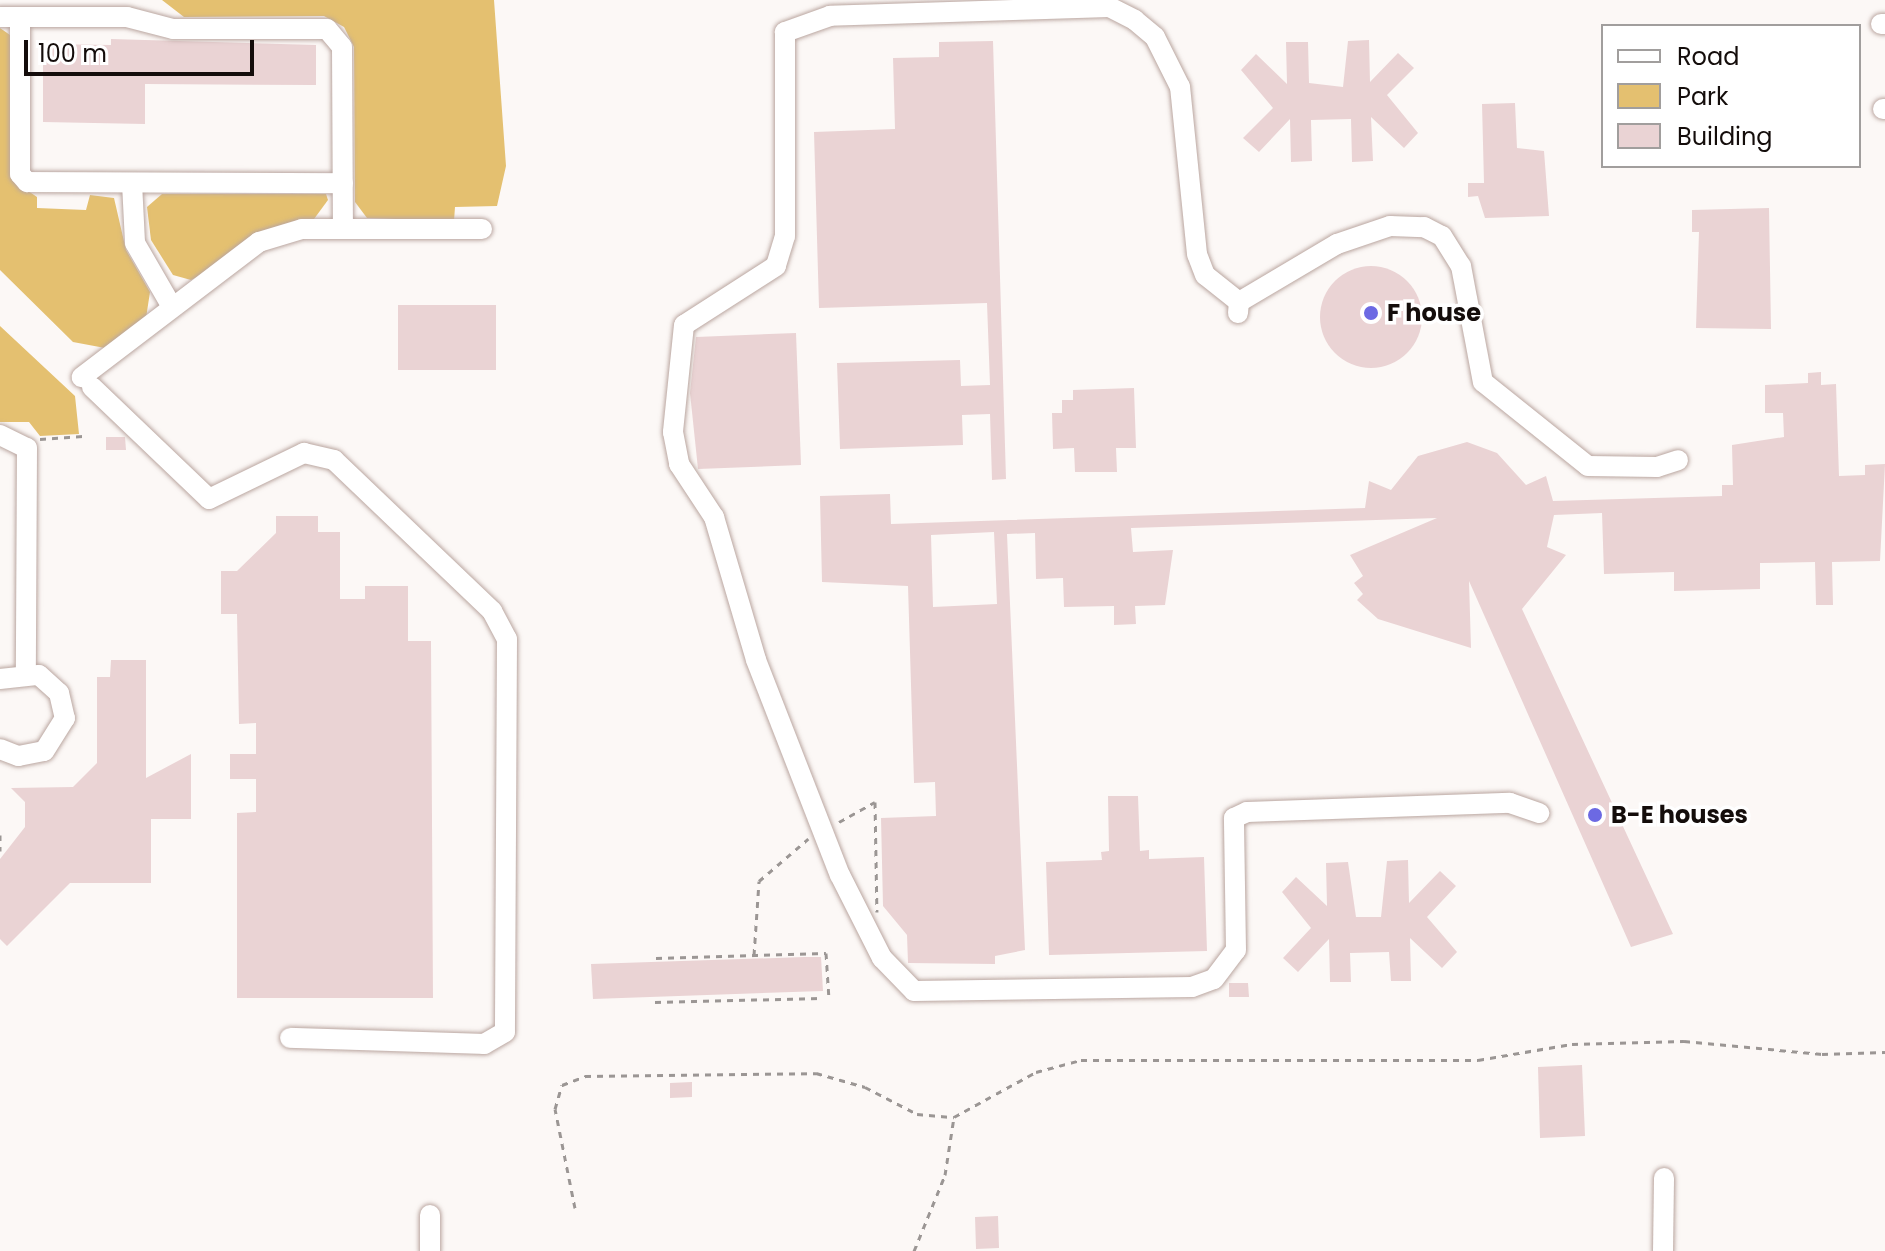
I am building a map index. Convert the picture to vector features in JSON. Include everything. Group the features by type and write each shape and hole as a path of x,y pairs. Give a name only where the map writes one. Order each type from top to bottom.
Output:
{"street":[{"path":"1539,813 1510,803 1247,812 1234,818 1236,950 1214,979 1192,987 914,991 857,916 756,660 714,517 684,474 673,432 684,325 776,266 785,236 785,32 830,16 1109,7 1135,20 1155,37 1180,87 1194,233 1205,275 1239,308 1337,244 1390,226 1424,227 1442,236 1461,266 1483,382 1588,466 1657,467 1678,460"},
{"path":"343,183 132,183 23,179 10,17 335,33 342,47 343,183 343,229"},
{"path":"132,183 135,243 172,307"},
{"path":"290,1038 484,1044 505,1032 507,639 492,611 334,460 304,453 209,499 87,382 172,307 273,236 343,229 482,229"},
{"path":"0,435 27,448 26,673"},
{"path":"0,679 26,673 59,693 61,731 32,755 0,749"},
{"path":"1663,1251 1664,1178"},
{"path":"430,1215 430,1251"}],"path":[{"path":"40,439 83,436"},
{"path":"832,826 875,802 880,908 873,917"},
{"path":"754,955 759,881 816,834"},
{"path":"0,835 0,851"},
{"path":"656,958 826,953 829,1000"},
{"path":"655,1002 821,998"},
{"path":"575,1208 555,1109 562,1085 585,1076 816,1073 865,1087 917,1114 954,1117 1036,1072 1081,1060 1478,1060 1572,1044 1684,1041 1822,1054 1885,1052"},
{"path":"914,1251 945,1175 954,1117"}],"green space":[{"path":"162,0 494,0 506,166 497,206 455,207 454,221 367,218 355,202 354,47 344,27 324,16 184,17"},
{"path":"0,28 10,35 15,182 37,197 37,208 86,210 90,195 114,198 126,250 150,292 146,318 105,348 73,342 0,270"},
{"path":"162,194 326,194 328,200 314,219 191,280 173,275 151,240 147,207"},
{"path":"0,326 75,396 79,434 40,436 29,422 0,422"}],"building":[{"path":"111,39 316,45 316,85 145,84 145,124 43,122 43,44 111,45"},
{"path":"1369,40 1370,82 1398,53 1414,68 1387,95 1418,133 1404,148 1371,117 1373,161 1352,162 1351,119 1311,120 1312,161 1291,162 1290,119 1259,152 1243,138 1273,108 1241,70 1256,54 1287,84 1286,42 1308,42 1309,83 1343,87 1348,41"},
{"path":"993,41 1006,479 992,480 990,414 962,415 963,445 840,449 837,363 960,360 961,386 990,385 987,303 819,308 814,132 895,129 893,58 939,57 939,42"},
{"path":"1515,103 1517,148 1544,151 1549,216 1485,218 1478,196 1468,197 1468,183 1484,183 1482,104"},
{"path":"1769,208 1771,329 1696,328 1699,232 1692,232 1692,210"},
{"name":"F house","path":"1371,266 1391,269 1414,288 1419,297 1422,317 1419,337 1400,360 1391,365 1371,368 1351,365 1328,346 1323,337 1320,317 1323,297 1342,274 1351,269"},
{"path":"398,305 496,305 496,370 398,370"},
{"path":"796,333 801,465 698,469 690,393 696,337"},
{"path":"1821,372 1821,385 1836,384 1839,476 1865,475 1865,465 1885,464 1880,561 1832,562 1833,605 1816,605 1815,562 1760,563 1760,589 1674,591 1674,572 1604,574 1602,513 1554,515 1547,547 1566,555 1522,609 1673,934 1631,947 1469,581 1471,648 1378,619 1357,600 1363,594 1354,583 1363,576 1350,555 1437,518 1131,528 1133,552 1173,550 1165,605 1135,606 1136,624 1114,625 1114,606 1064,607 1063,578 1036,579 1035,533 1007,534 1025,950 995,956 995,964 908,963 907,935 883,906 881,818 936,816 935,782 914,783 908,586 822,582 820,496 890,494 891,524 1365,508 1369,481 1391,490 1418,456 1467,442 1497,453 1526,485 1546,476 1553,501 1722,496 1722,485 1733,485 1732,445 1784,437 1783,413 1765,413 1765,385 1808,383 1808,373","holes":["994,532 997,604 933,607 931,535"]},
{"path":"1134,388 1136,448 1116,448 1117,472 1075,472 1074,448 1053,449 1052,413 1062,413 1062,400 1073,400 1073,390"},
{"path":"106,437 125,437 126,450 106,450"},
{"path":"276,516 318,516 318,532 340,532 340,599 365,599 365,586 408,586 408,641 431,641 433,998 237,998 237,813 256,812 256,779 230,779 230,754 256,754 256,723 239,724 237,614 221,614 221,571 237,571 276,533"},
{"path":"111,660 146,660 146,778 191,754 191,819 151,819 151,883 70,883 7,946 0,939 0,859 25,827 25,802 11,788 73,787 97,763 97,677 110,677"},
{"path":"1108,796 1138,796 1140,851 1149,850 1149,859 1204,857 1207,951 1049,955 1046,862 1102,860 1101,852 1109,851"},
{"path":"1408,860 1409,903 1440,871 1456,886 1427,917 1457,952 1442,968 1410,938 1411,981 1391,981 1389,952 1350,953 1351,982 1330,982 1329,939 1298,972 1283,958 1311,928 1282,892 1296,877 1327,906 1326,863 1348,862 1356,917 1381,917 1387,861"},
{"path":"821,957 823,991 593,999 591,964"},
{"path":"1229,983 1248,983 1249,997 1229,997"},
{"path":"1582,1065 1585,1136 1540,1138 1538,1067"},
{"path":"692,1082 692,1097 670,1098 670,1083"},
{"path":"998,1216 999,1248 976,1249 975,1217"}],"place":[{"name":"F house","path":"1371,313"},
{"name":"B-E houses","path":"1595,815"}]}
